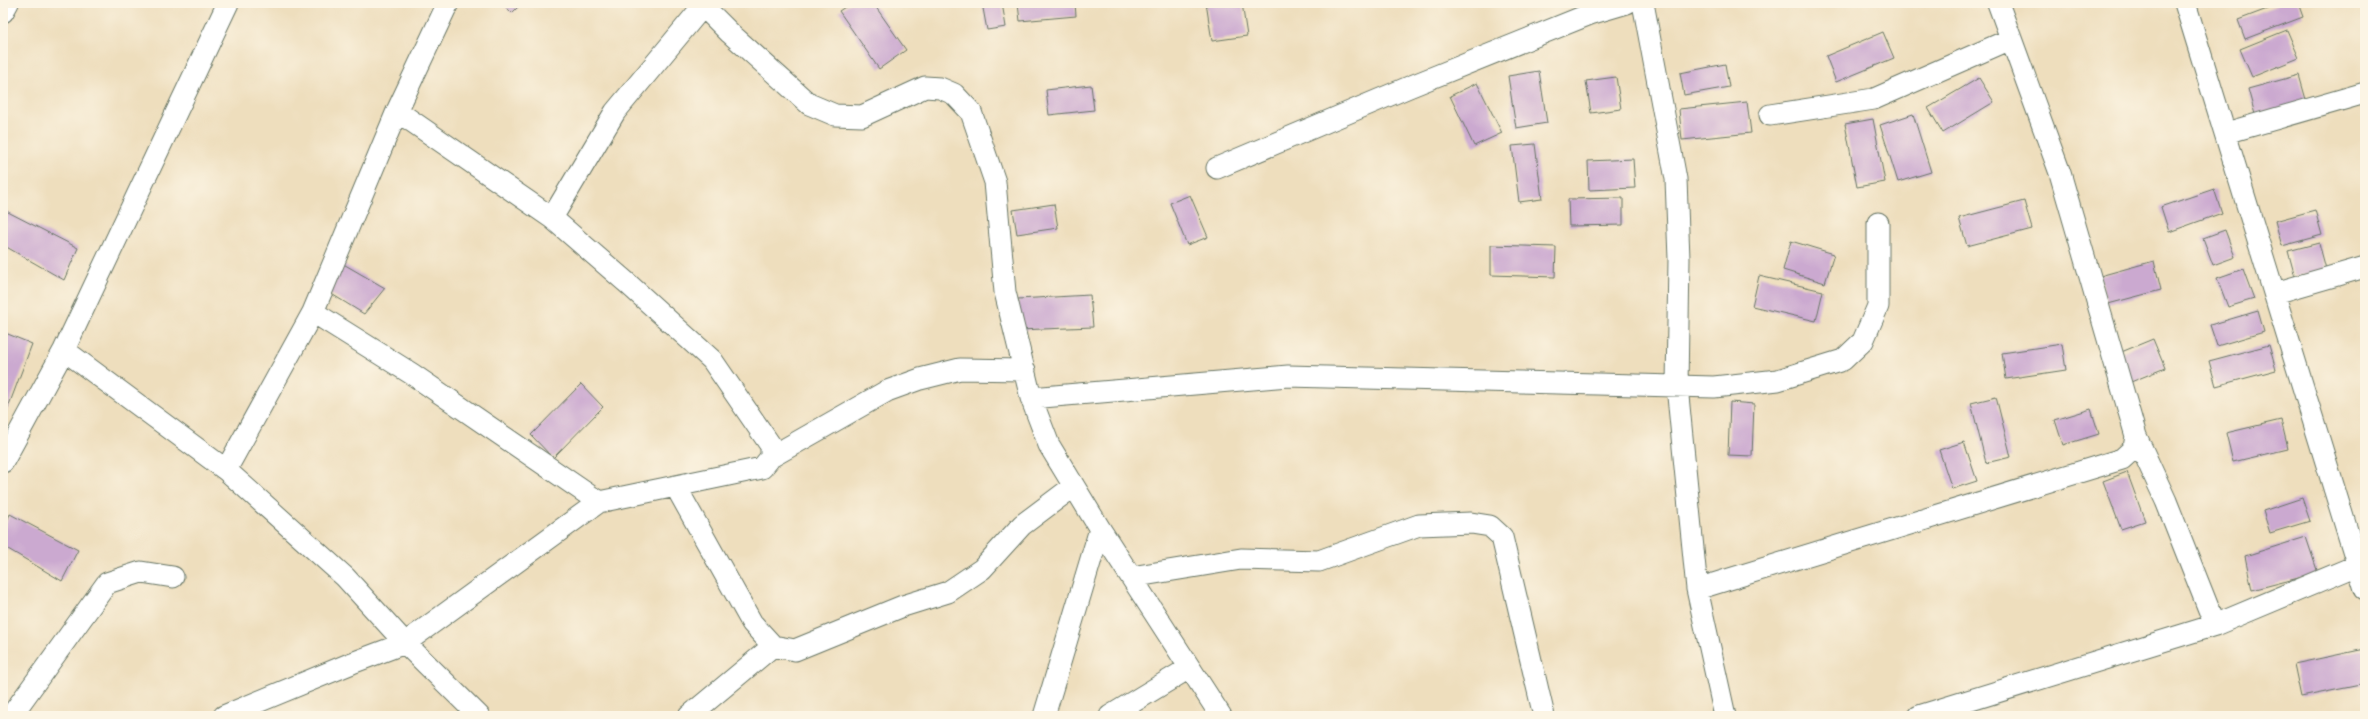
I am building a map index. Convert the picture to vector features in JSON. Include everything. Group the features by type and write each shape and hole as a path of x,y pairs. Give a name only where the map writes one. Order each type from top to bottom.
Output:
{"street":[{"path":"3,12 8,3"},
{"path":"3,462 9,437 64,350 228,3"},
{"path":"226,470 313,312 397,111 448,3"},
{"path":"1217,168 1409,86 1590,14 1627,3"},
{"path":"1643,3 1676,179 1679,259 1677,386 1697,589 1725,716"},
{"path":"1998,3 2060,173 2136,436 2166,501 2215,625"},
{"path":"2185,3 2365,589"},
{"path":"552,218 616,112 702,4 808,104 835,115 862,116 925,86 940,88 954,94 971,112 995,182 1005,292 1031,398 1049,445 1100,529 1221,716"},
{"path":"1770,115 1874,99 2011,39"},
{"path":"2226,133 2365,93"},
{"path":"397,111 552,218 712,360 771,446 771,457"},
{"path":"1031,398 1288,376 1714,387 1778,380 1843,360 1863,341 1878,306 1878,223"},
{"path":"2275,293 2365,267"},
{"path":"313,312 412,374 598,502"},
{"path":"64,350 226,470 345,577 405,643 479,716"},
{"path":"224,716 352,663 405,643 598,502 762,468 771,457 887,391 920,379 960,369 1024,370"},
{"path":"1697,589 2122,459 2134,448 2136,436"},
{"path":"676,487 752,623 773,646 795,650 903,606 948,592 982,569 1022,525 1074,486"},
{"path":"1131,577 1241,559 1319,561 1419,525 1471,523 1490,526 1502,537 1544,716"},
{"path":"1044,716 1100,529"},
{"path":"1919,716 2215,625 2358,565"},
{"path":"11,716 107,583 142,572 173,577"},
{"path":"688,716 773,646"},
{"path":"1110,716 1190,668"}],"building":[{"path":"502,3 522,3 512,13"},
{"path":"851,3 873,3 906,50 879,69 839,11"},
{"path":"982,3 1002,3 1006,27 987,30"},
{"path":"1075,3 1076,16 1020,21 1018,4"},
{"path":"1206,3 1242,3 1247,36 1212,41"},
{"path":"2283,3 2298,3 2303,17 2245,39 2238,20"},
{"path":"2287,30 2299,58 2252,77 2240,49"},
{"path":"1883,32 1894,58 1836,82 1826,56"},
{"path":"1725,64 1729,87 1684,95 1680,73"},
{"path":"1539,71 1547,123 1516,128 1508,76"},
{"path":"2299,75 2307,103 2256,118 2248,89"},
{"path":"1616,77 1621,109 1591,113 1586,81"},
{"path":"1979,78 1994,102 1943,133 1928,108"},
{"path":"1477,83 1502,133 1474,146 1450,96"},
{"path":"1091,85 1094,110 1049,115 1046,90"},
{"path":"1747,102 1751,133 1682,140 1679,109"},
{"path":"1913,114 1931,172 1898,182 1880,125"},
{"path":"1873,119 1885,182 1857,187 1845,124"},
{"path":"1535,144 1542,199 1519,202 1512,146"},
{"path":"1633,159 1635,188 1589,190 1588,161"},
{"path":"2214,189 2222,213 2169,232 2161,207"},
{"path":"1190,195 1208,237 1187,245 1170,203"},
{"path":"1623,198 1623,225 1569,226 1568,199"},
{"path":"2024,201 2032,229 1967,246 1959,218"},
{"path":"1054,204 1058,228 1017,234 1013,210"},
{"path":"2315,210 2322,235 2282,246 2275,221"},
{"path":"6,211 78,248 64,280 3,245 3,219"},
{"path":"2225,230 2235,257 2213,265 2203,238"},
{"path":"1791,241 1834,254 1825,283 1783,270"},
{"path":"2319,243 2326,269 2295,277 2288,251"},
{"path":"1491,245 1556,247 1555,277 1491,275"},
{"path":"2154,261 2161,290 2108,304 2100,276"},
{"path":"340,262 385,288 364,314 325,290"},
{"path":"2243,269 2254,299 2228,307 2217,278"},
{"path":"1759,276 1823,291 1816,321 1752,306"},
{"path":"1090,295 1093,327 1018,330 1018,299"},
{"path":"2258,311 2264,332 2217,346 2210,325"},
{"path":"3,332 32,344 6,413 3,412"},
{"path":"2153,339 2165,368 2126,384 2114,355"},
{"path":"2062,344 2066,370 2006,379 2002,353"},
{"path":"2269,345 2276,370 2216,386 2209,361"},
{"path":"581,384 603,407 553,458 531,435"},
{"path":"1996,397 2011,457 1986,463 1971,403"},
{"path":"1730,402 1754,404 1752,456 1728,455"},
{"path":"2091,409 2099,434 2063,445 2055,420"},
{"path":"2281,420 2288,449 2233,462 2226,433"},
{"path":"1964,442 1977,481 1952,489 1939,450"},
{"path":"2127,472 2145,521 2121,529 2103,481"},
{"path":"2302,498 2310,521 2270,533 2263,511"},
{"path":"10,514 78,550 62,581 3,546 3,530"},
{"path":"2306,537 2318,573 2252,590 2245,556"},
{"path":"2365,649 2365,684 2301,697 2294,664"}]}
